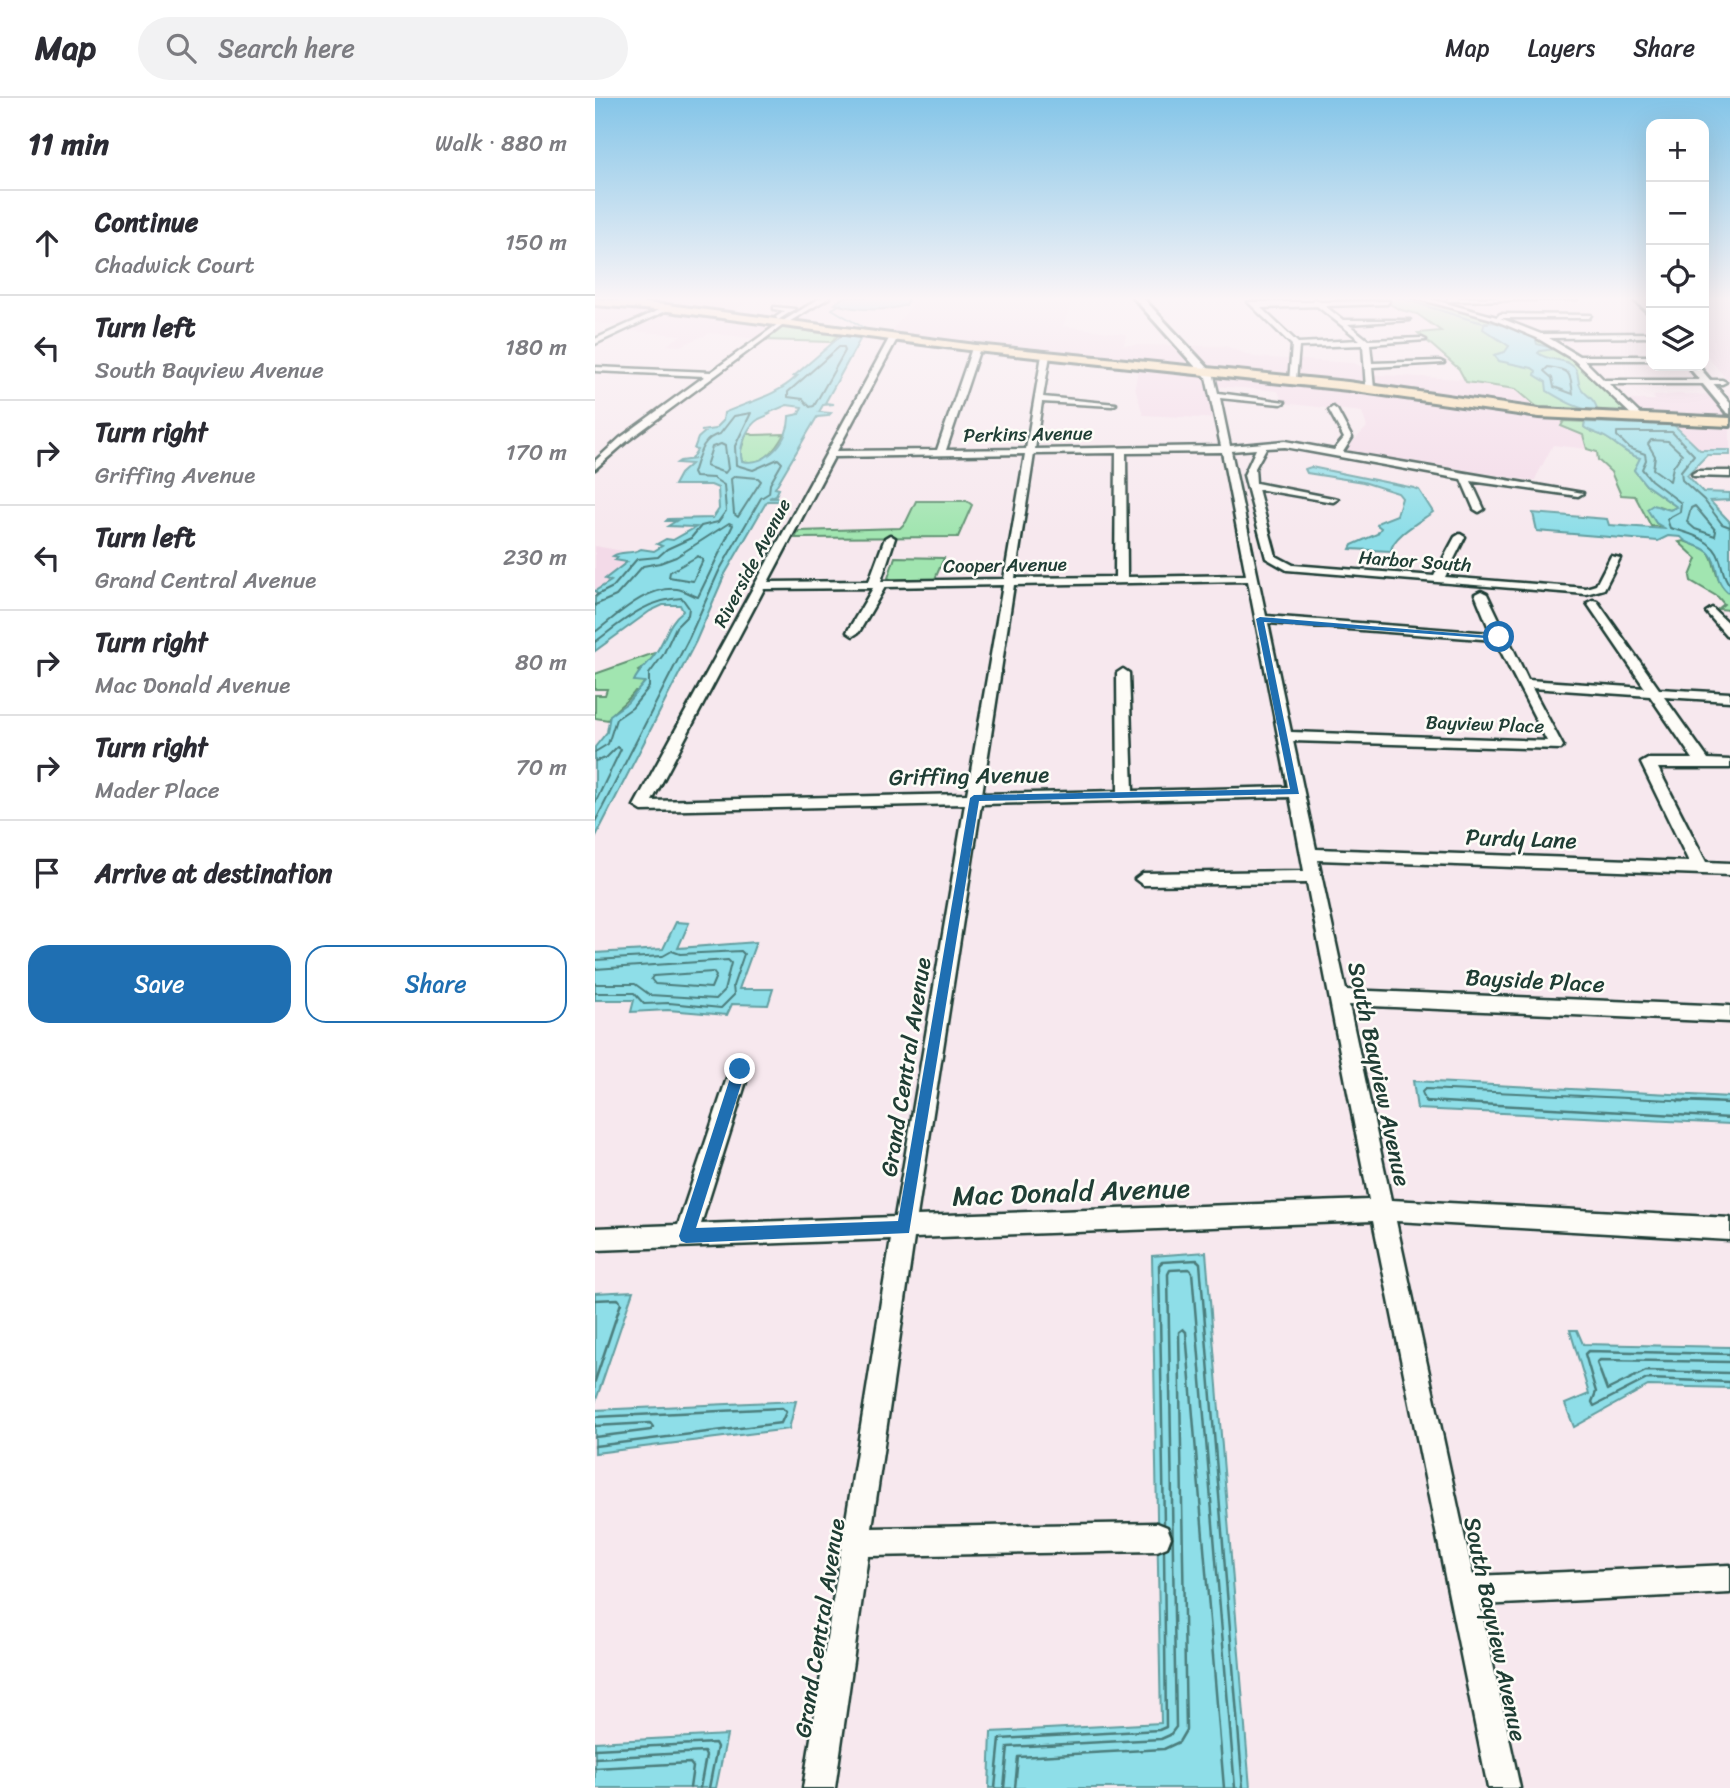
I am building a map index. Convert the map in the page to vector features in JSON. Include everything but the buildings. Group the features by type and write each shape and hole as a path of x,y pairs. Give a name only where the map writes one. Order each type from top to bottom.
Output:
{"main road":[{"path":"1252,376 1517,410 1601,418 1730,422"},
{"path":"1700,376 1730,410"}],"street":[{"path":"595,467 623,440 710,376"},
{"name":"Riverside Avenue","path":"642,806 873,376"},
{"path":"940,453 966,376"},
{"name":"Grand Central Avenue","path":"820,1788 904,1228 1042,376"},
{"name":"South Bayview Avenue","path":"1210,376 1310,854 1337,997 1504,1788"},
{"path":"1292,376 1292,380"},
{"path":"1369,376 1370,389"},
{"path":"1594,376 1641,419"},
{"path":"1600,382 1704,382 1726,386"},
{"path":"1215,396 1281,402"},
{"path":"1038,399 1112,404"},
{"path":"1333,410 1348,438 1337,452"},
{"name":"Perkins Avenue","path":"831,454 1226,449 1295,444 1392,465 1465,477 1552,485 1578,493"},
{"name":"Harbor South","path":"1262,447 1249,468 1268,552 1271,558 1280,564 1302,571 1595,590 1601,587 1615,558"},
{"path":"1121,450 1121,580"},
{"path":"1697,474 1730,474"},
{"path":"1465,477 1479,509"},
{"path":"1252,486 1333,499"},
{"path":"1438,579 1460,537"},
{"path":"853,632 878,584 890,538"},
{"name":"Cooper Avenue","path":"760,586 1252,578"},
{"name":"Bayview Place","path":"1284,736 1556,746 1499,637 1481,594"},
{"path":"1593,603 1704,764"},
{"path":"1712,611 1730,632"},
{"path":"1260,619 1499,637"},
{"path":"1123,673 1126,796"},
{"path":"1524,684 1730,697"},
{"path":"1700,867 1648,763 1730,764"},
{"name":"Griffing Avenue","path":"642,806 1296,792"},
{"name":"Purdy Lane","path":"1310,854 1730,869"},
{"path":"1143,879 1313,877"},
{"name":"Bayside Place","path":"1337,997 1730,1014"},
{"path":"686,1236 740,1069"},
{"name":"Mac Donald Avenue","path":"595,1239 1382,1210 1730,1229"},
{"path":"858,1542 1157,1537"},
{"path":"1462,1591 1730,1579"}],"shaded area":[{"path":"1137,376 1397,376 1464,379 1471,383 1516,389 1543,412 1631,416 1616,400 1655,400 1653,396 1677,394 1730,395 1730,450 1700,450 1674,425 1565,421 1561,426 1583,435 1587,449 1553,445 1534,481 1345,450 1367,427 1362,412 1283,403 1278,391 1215,386 1222,419 1143,415 1135,387"},
{"path":"595,546 634,553 618,552 619,557 627,562 612,580 595,591"}],"green space":[{"path":"1463,376 1593,376 1632,417 1543,412 1516,389 1466,382"},
{"path":"1564,421 1585,422 1586,429 1641,458 1634,470 1646,485 1677,507 1670,510 1659,506 1656,523 1663,527 1651,526 1635,496 1621,495 1611,472 1598,460 1597,452 1587,449 1583,435 1561,426"},
{"path":"747,432 753,435 784,434 767,456 749,462 742,461 740,453"},
{"path":"916,501 967,501 972,505 958,537 795,538 799,531 900,528 906,522"},
{"path":"1684,541 1710,554 1720,582 1730,594 1730,610 1718,609 1724,604 1718,597 1691,581 1690,576 1697,559 1679,542"},
{"path":"895,557 944,558 935,579 892,580 888,578"},
{"path":"657,652 646,666 638,671 645,681 639,691 635,691 608,720 595,718 595,695 605,695 607,689 595,689 595,674"}],"water":[{"path":"794,376 840,376 825,403 834,404 823,405 819,412 831,413 817,417 775,488 779,489 776,495 769,498 784,498 783,501 767,501 725,574 696,641 595,838 595,747 607,732 610,715 627,703 645,682 634,681 659,648 674,620 683,611 680,605 663,605 650,611 595,651 595,598 598,595 595,591 611,581 605,579 627,562 615,560 618,557 613,556 641,549 654,551 662,546 657,544 666,539 673,540 696,527 668,526 676,521 666,521 668,519 713,518 719,509 718,488 711,485 674,485 680,474 691,464 677,463 695,459 691,459 697,450 694,449 698,438 706,431 701,431 715,429 723,421 724,413 771,394 797,376","holes":["787,405 802,407 799,414 789,416 786,434 768,455 760,460 742,461 742,444 755,422"]},
{"path":"1536,376 1577,376 1581,388 1593,400 1597,410 1578,407 1565,401 1547,391 1546,382"},
{"path":"1585,422 1674,425 1700,450 1730,450 1730,455 1707,455 1687,475 1703,492 1730,493 1730,500 1710,501 1730,522 1730,594 1721,584 1710,554 1681,537 1668,536 1658,541 1537,531 1533,513 1607,519 1609,525 1666,529 1656,523 1647,509 1653,505 1670,510 1677,507 1646,485 1634,470 1640,458 1586,429"},
{"path":"1311,467 1414,488 1419,490 1433,512 1402,534 1391,551 1350,549 1352,545 1377,534 1381,528 1377,525 1379,522 1397,515 1402,498 1398,493 1363,482 1307,473 1305,469"},
{"path":"676,922 689,923 678,948 756,942 739,989 773,989 768,1005 732,1004 727,1015 668,1010 631,1012 634,1000 595,1000 595,953 663,949"},
{"path":"1413,1081 1730,1097 1730,1124 1417,1109"},
{"path":"1206,1252 1250,1788 989,1788 991,1732 1161,1723 1152,1256"},
{"path":"633,1291 595,1403 595,1293"},
{"path":"1570,1330 1577,1330 1583,1344 1730,1347 1730,1388 1648,1386 1574,1427 1565,1404 1589,1394"},
{"path":"796,1401 789,1429 595,1453 595,1410"},
{"path":"727,1735 716,1788 595,1788 595,1742"}],"route":[{"path":"740,1069 686,1236 904,1228 974,798 1296,792 1260,619 1499,637"}]}
